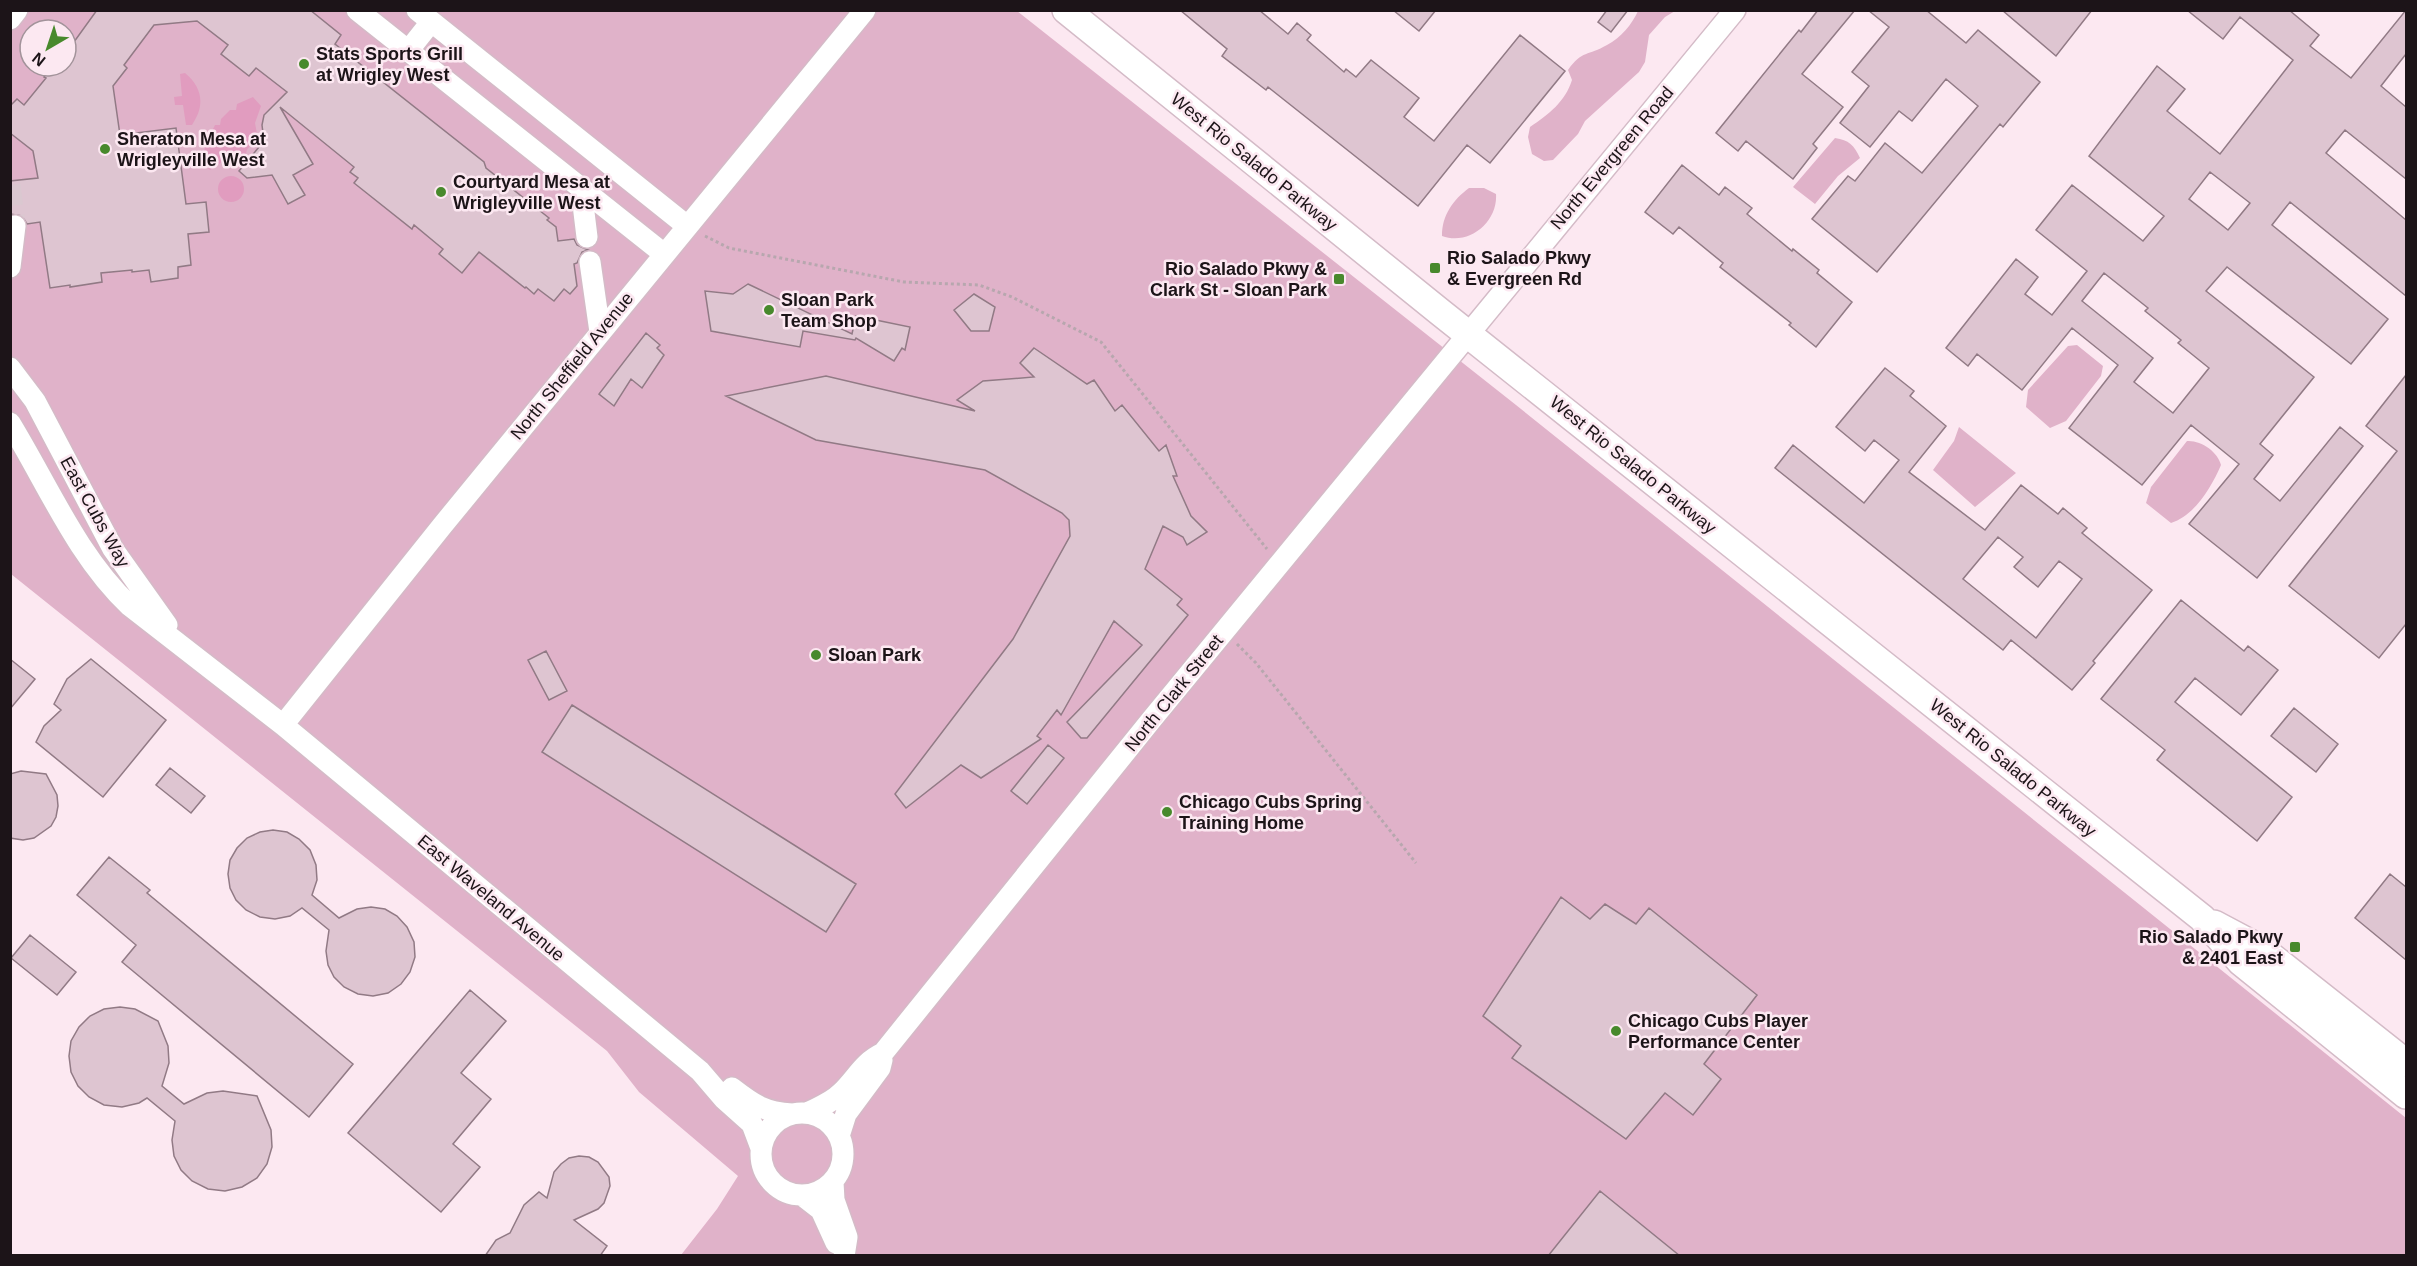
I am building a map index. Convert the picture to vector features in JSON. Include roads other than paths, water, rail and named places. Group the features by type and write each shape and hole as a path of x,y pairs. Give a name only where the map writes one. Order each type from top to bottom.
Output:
{"main road":[{"name":"West Rio Salado Parkway","path":"1066,10 1468,334 2202,918"},
{"path":"2202,918 2263,950 2406,1064"},
{"path":"2202,918 2241,962 2406,1095"}],"street":[{"path":"10,19 17,10"},
{"path":"357,10 664,254"},
{"name":"North Sheffield Avenue","path":"283,725 600,332 865,10"},
{"name":"North Evergreen Road","path":"1468,334 1735,10"},
{"path":"408,51 424,16 687,226"},
{"path":"580,188 587,237"},
{"path":"10,267 15,226"},
{"path":"590,262 600,332"},
{"name":"North Clark Street","path":"800,1113 838,1096 868,1061 883,1053 1468,334"},
{"name":"East Cubs Way","path":"10,368 34,401 113,549 153,608 188,651"},
{"name":"East Cubs Way","path":"10,423 96,570 130,606 283,725"},
{"name":"East Waveland Avenue","path":"283,725 700,1071 724,1099 753,1124 761,1149"},
{"name":"North Clark Street","path":"839,1136 846,1114 880,1068 883,1053"},
{"name":"East Waveland Avenue","path":"700,1071 732,1088 758,1107 779,1113 800,1113"},
{"path":"800,1113 828,1122 839,1136 843,1159 839,1174 820,1192 803,1196 789,1194 771,1182 764,1170 761,1149 764,1137 771,1126 781,1119 800,1113"},
{"path":"833,1182 834,1200 847,1237 843,1256"},
{"path":"803,1196 821,1210 843,1256"}],"tunnel":[{"path":"10,185 15,226"}],"place":[{"name":"Stats Sports Grill at Wrigley West","path":"304,64"},
{"name":"Sheraton Mesa at Wrigleyville West","path":"105,149"},
{"name":"Courtyard Mesa at Wrigleyville West","path":"441,192"},
{"name":"Rio Salado Pkwy & Evergreen Rd","path":"1435,268"},
{"name":"Rio Salado Pkwy & Clark St - Sloan Park","path":"1339,279"},
{"name":"Sloan Park Team Shop","path":"769,310"},
{"name":"Sloan Park","path":"816,655"},
{"name":"Chicago Cubs Spring Training Home","path":"1167,812"},
{"name":"Rio Salado Pkwy & 2401 East","path":"2295,947"},
{"name":"Chicago Cubs Player Performance Center","path":"1616,1031"}]}
